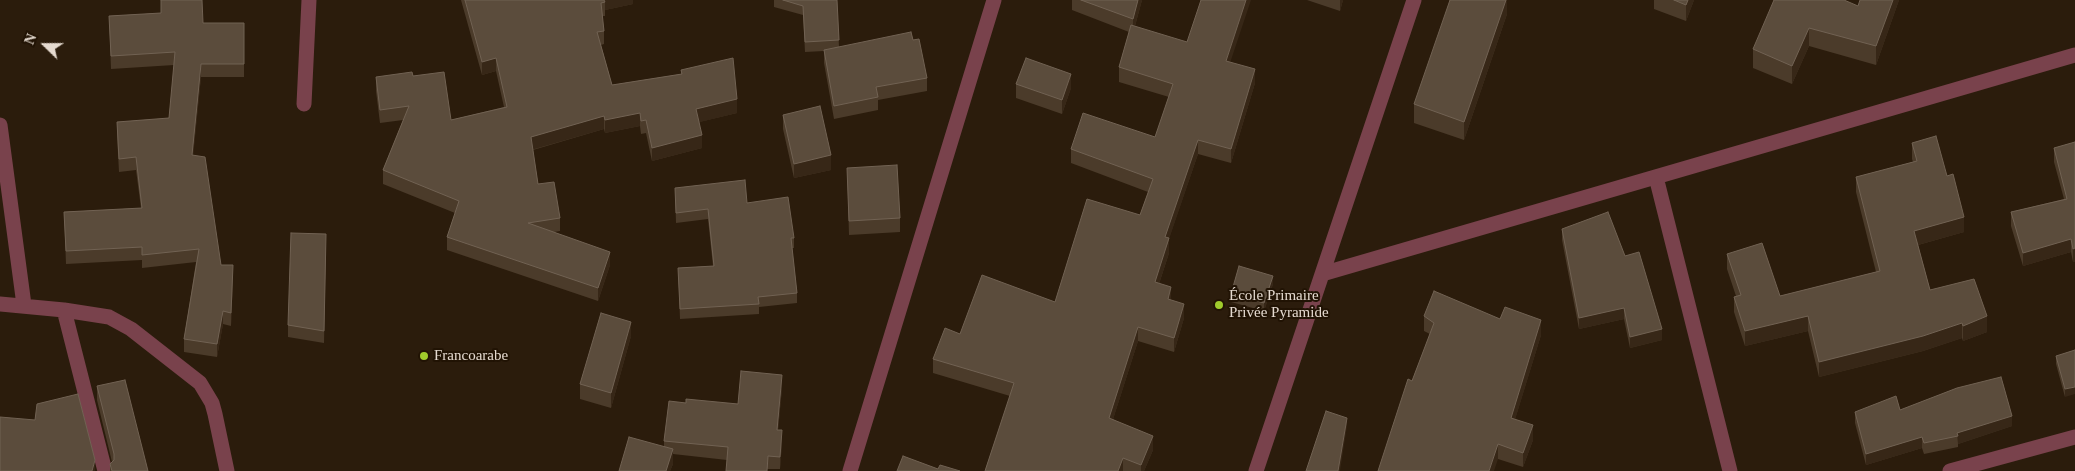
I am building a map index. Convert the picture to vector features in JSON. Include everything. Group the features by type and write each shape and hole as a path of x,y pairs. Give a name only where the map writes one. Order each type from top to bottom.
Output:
{"street":[{"path":"304,104 309,0"},
{"path":"850,471 994,0"},
{"path":"1256,471 1414,0"},
{"path":"1322,274 2075,55"},
{"path":"0,125 24,306"},
{"path":"1656,177 1730,471"},
{"path":"0,304 64,310 109,317 131,329 200,383 215,414 227,471"},
{"path":"64,310 105,471"},
{"path":"1950,471 2075,437"}],"building":[{"path":"161,0 202,0 203,23 244,23 244,64 201,64 192,155 205,157 221,265 233,265 231,313 223,311 217,344 184,339 199,249 142,255 142,247 66,251 64,212 142,208 136,157 119,159 117,122 169,118 175,52 111,56 109,16 161,13"},
{"path":"465,0 604,0 605,2 601,3 604,31 597,32 612,85 682,74 681,70 733,58 737,99 696,109 702,135 652,148 646,120 641,121 640,113 605,120 604,116 531,137 538,184 554,182 560,218 528,223 610,252 598,288 447,237 459,201 383,170 409,106 380,110 376,77 412,72 413,76 444,72 451,120 507,107 496,58 482,62"},
{"path":"783,0 837,0 839,40 805,42 803,6"},
{"path":"1081,0 1138,0 1133,19"},
{"path":"1201,0 1246,0 1226,61 1255,69 1231,149 1198,140 1165,237 1169,238 1155,282 1171,287 1168,299 1184,304 1174,338 1138,327 1109,418 1153,436 1141,465 1123,458 1118,471 985,471 1014,383 933,359 945,328 960,334 982,275 1055,302 1087,199 1140,215 1153,179 1071,149 1083,113 1155,137 1173,84 1119,67 1131,25 1187,42"},
{"path":"1450,0 1506,0 1464,122 1414,104"},
{"path":"1674,0 1688,0 1686,5"},
{"path":"1774,0 1844,0 1858,6 1860,0 1893,0 1876,46 1809,28 1792,66 1753,49"},
{"path":"911,32 913,40 919,39 927,78 876,87 878,97 834,106 824,50"},
{"path":"1026,58 1071,74 1062,100 1016,84"},
{"path":"820,106 831,155 794,164 783,115"},
{"path":"1936,136 1947,176 1953,174 1964,217 1914,231 1930,290 1974,279 1987,316 1963,326 1962,323 1923,336 1819,362 1808,316 1745,331 1734,297 1741,295 1727,254 1762,243 1780,296 1880,271 1856,177 1917,161 1912,143"},
{"path":"2075,142 2075,248 2073,249 2071,239 2023,253 2011,212 2067,199 2054,148"},
{"path":"897,165 900,218 849,221 847,168"},
{"path":"745,180 747,203 788,197 794,238 791,238 797,293 758,297 759,304 680,309 678,268 714,266 708,209 676,213 675,188"},
{"path":"1608,212 1625,256 1639,252 1662,329 1630,337 1624,308 1579,318 1562,229"},
{"path":"291,233 326,234 324,331 288,325"},
{"path":"1239,266 1273,276 1264,303 1231,294"},
{"path":"1434,291 1500,319 1505,307 1541,320 1511,418 1533,425 1523,453 1498,444 1489,471 1378,471 1408,379 1412,381 1434,323 1424,316"},
{"path":"601,313 631,322 611,393 580,384"},
{"path":"2075,350 2075,387 2065,389 2056,356"},
{"path":"741,371 782,375 777,430 782,430 780,457 768,456 767,471 726,471 728,447 664,441 669,401 686,403 686,399 738,404"},
{"path":"2001,377 2012,416 1957,433 1958,436 1924,443 1922,437 1866,454 1855,412 1896,396 1900,410 1957,388"},
{"path":"125,380 148,471 112,471 110,464 114,460 114,454 97,386"},
{"path":"78,394 95,460 92,471 0,471 0,417 35,420 37,404"},
{"path":"1326,411 1347,418 1338,471 1306,471"},
{"path":"629,437 673,449 666,471 619,471"},
{"path":"903,456 938,469 940,465 960,471 897,471"}],"place":[{"name":"École Primaire Privée Pyramide","path":"1219,305"},
{"name":"Francoarabe","path":"424,356"}]}
